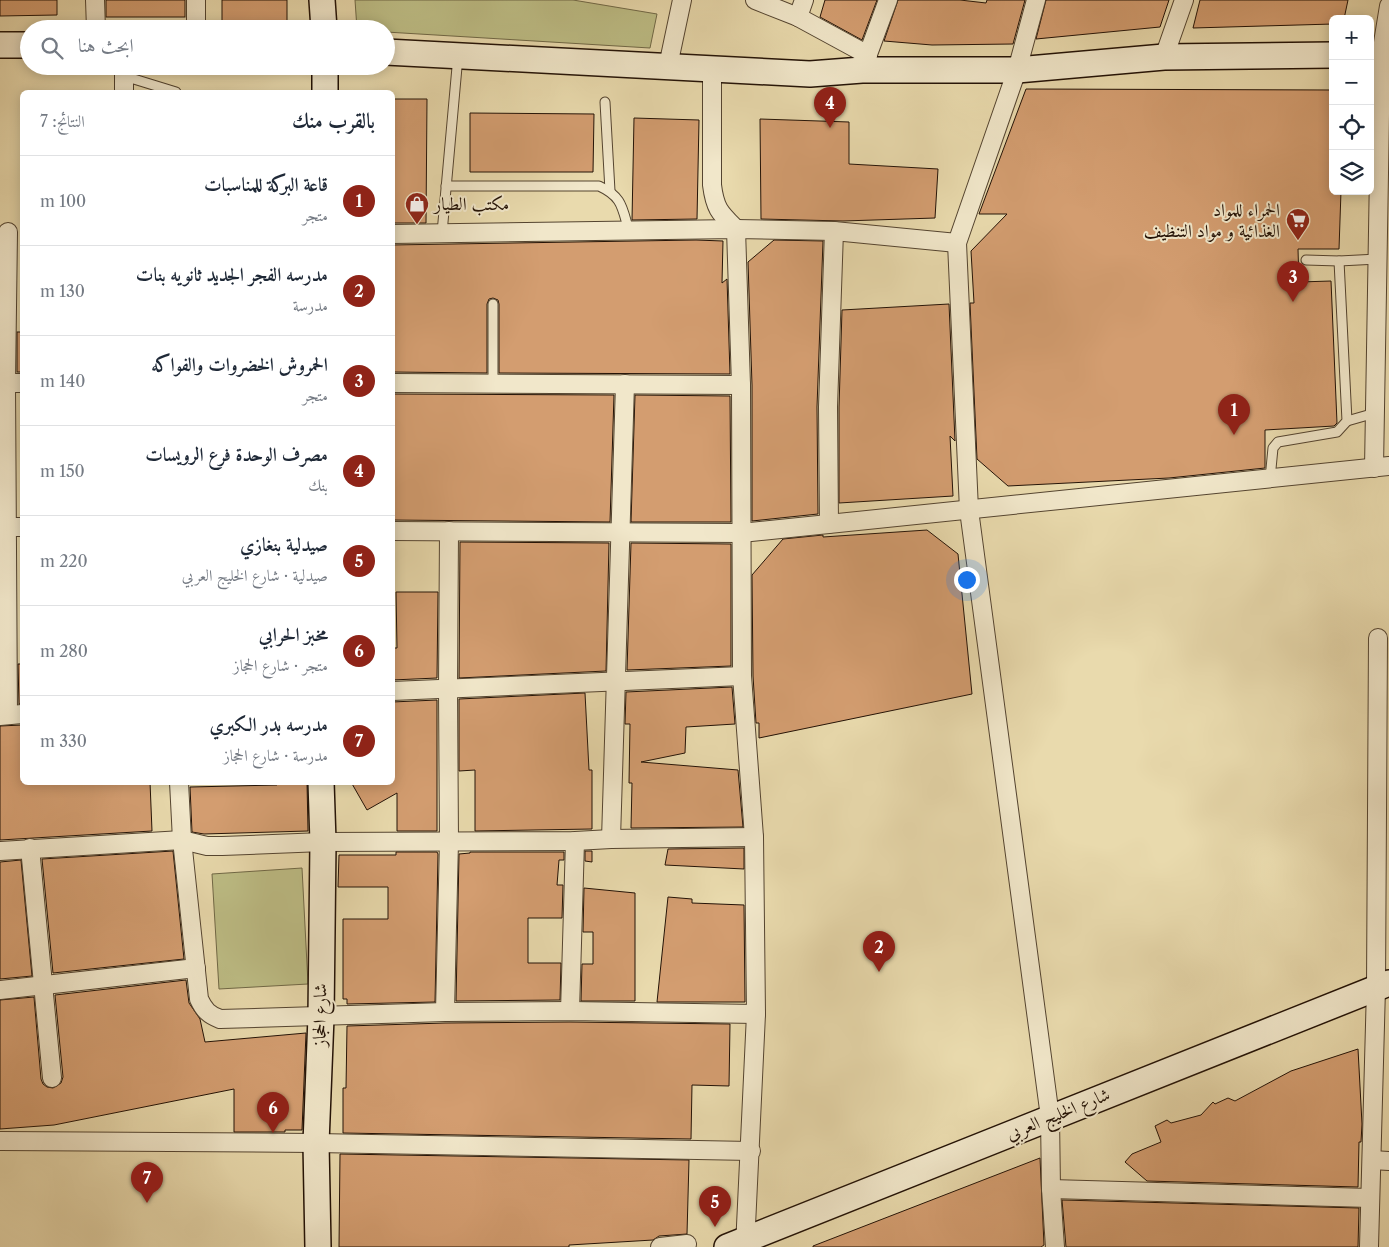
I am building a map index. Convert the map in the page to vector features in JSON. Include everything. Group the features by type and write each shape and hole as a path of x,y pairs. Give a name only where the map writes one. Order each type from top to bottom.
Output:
{"main road":[{"path":"322,0 323,20"},
{"path":"0,45 20,45"},
{"path":"395,52 810,74 865,63 1017,70 1164,57 1329,55"},
{"path":"325,90 326,75"},
{"name":"شارع الحجاز","path":"318,1247 316,1143 323,842 321,785"},
{"name":"شارع الخليج العربي","path":"739,1244 1050,1117 1383,985"}],"street":[{"path":"96,0 96,20"},
{"path":"196,0 196,20"},
{"path":"668,66 682,0"},
{"path":"755,0 798,17 865,63 888,0"},
{"path":"798,17 804,0"},
{"path":"1036,0 1017,70 957,243 970,510 1050,1117 1050,1189 1055,1247"},
{"path":"1164,57 1184,0"},
{"path":"395,531 741,533 1382,467 1375,413 1378,259 1384,225 1380,55 1389,6"},
{"path":"712,69 712,185 714,202 722,216 736,229 741,385 742,676 754,837 756,1014 751,1151 739,1244"},
{"path":"395,234 736,229 834,231 957,243"},
{"path":"829,524 828,407 834,231"},
{"path":"10,232 10,715"},
{"path":"395,383 741,385"},
{"path":"611,839 625,384"},
{"path":"445,1012 449,841 449,531"},
{"path":"1369,1247 1370,1198 1380,1161 1383,985 1378,638"},
{"path":"395,691 742,676"},
{"path":"180,785 182,840 199,999 203,1008 211,1015 220,1019 445,1012 570,1011 756,1014"},
{"path":"0,851 182,840 214,846 323,842 576,842 611,839 754,837"},
{"path":"570,1011 576,842"},
{"path":"30,848 52,1078"},
{"path":"0,990 196,968"},
{"path":"0,1140 316,1143 751,1151"},
{"path":"1050,1189 1370,1198"},
{"path":"660,1247 687,1244"}],"lane":[{"path":"442,234 458,56"},
{"path":"124,78 169,90"},
{"path":"605,102 610,191"},
{"path":"446,186 599,186 610,191 619,200 628,231"},
{"path":"1306,260 1378,259"},
{"path":"1339,261 1346,421"},
{"path":"493,304 494,384"},
{"path":"1270,479 1273,448 1278,442 1337,432 1346,421 1375,413"}],"green space":[{"path":"355,0 573,0 657,14 650,48 395,33 395,20 356,20"},
{"path":"302,868 308,984 219,989 212,874"}],"building":[{"path":"0,0 57,0 57,15 0,16"},
{"path":"106,0 185,0 185,17 106,17"},
{"path":"222,0 287,0 287,20 222,20"},
{"path":"825,0 877,0 862,40 820,17"},
{"path":"898,0 960,0 986,3 987,0 1025,0 1013,44 932,45 884,41"},
{"path":"1046,0 1169,0 1160,27 1036,39"},
{"path":"1200,0 1348,0 1345,15 1329,15 1329,24 1193,28"},
{"path":"1026,89 1329,90 1329,195 1341,195 1339,249 1298,249 1299,282 1331,281 1337,423 1334,426 1265,430 1265,468 1169,478 1008,486 977,459 970,303 974,303 971,251 1007,214 979,214"},
{"path":"395,99 427,99 426,223 395,223"},
{"path":"470,113 594,114 593,172 470,172"},
{"path":"634,118 699,120 697,219 632,220"},
{"path":"760,119 849,122 849,164 938,169 935,218 843,221 761,219"},
{"path":"774,240 823,241 817,407 818,514 752,521 752,385 748,262"},
{"path":"723,241 722,283 727,279 730,374 499,373 499,304 498,300 493,298 489,299 487,304 487,373 395,372 395,245"},
{"path":"949,304 955,441 950,436 953,496 839,503 842,310"},
{"path":"17,332 20,332 20,372 17,372"},
{"path":"395,394 614,395 610,522 395,520"},
{"path":"635,395 730,396 731,522 631,522"},
{"path":"927,530 958,554 972,694 759,738 759,723 756,723 753,676 752,575 783,539"},
{"path":"460,542 609,543 606,671 459,678"},
{"path":"631,543 731,544 731,666 627,670"},
{"path":"396,592 438,592 437,678 395,680 395,648 397,648"},
{"path":"18,664 20,664 20,704"},
{"path":"732,687 735,724 686,727 685,753 641,762 738,770 743,827 631,828 632,783 629,783 630,724 625,724 626,692"},
{"path":"585,693 589,770 592,770 592,829 475,831 475,770 459,771 459,699"},
{"path":"437,700 437,831 397,831 397,793 367,810 353,785 395,785 395,702"},
{"path":"20,725 20,785 150,785 152,831 0,840 0,726"},
{"path":"307,785 308,831 204,834 192,832 190,787"},
{"path":"744,848 744,869 665,865 668,849"},
{"path":"173,851 184,959 53,973 42,859"},
{"path":"585,851 592,851 592,862 585,861"},
{"path":"396,852 437,852 438,854 435,1002 347,1004 347,999 343,999 343,919 388,919 388,887 338,887 339,855 396,855"},
{"path":"470,852 564,852 564,860 559,860 557,885 563,885 562,918 528,918 528,963 561,963 560,1000 456,1001 459,854"},
{"path":"21,860 32,976 0,979 0,862"},
{"path":"584,888 635,893 635,1001 581,1001 582,964 593,964 593,932 583,932"},
{"path":"668,897 692,899 692,903 744,905 745,1002 657,1002"},
{"path":"186,980 189,1003 200,1019 205,1042 306,1033 302,1130 234,1132 234,1089 54,1125 0,1129 0,1000 34,997 41,1079 47,1087 53,1088 61,1083 63,1077 55,995"},
{"path":"570,1022 730,1024 729,1086 692,1085 691,1139 343,1133 343,1088 346,1088 347,1026"},
{"path":"1358,1049 1362,1124 1361,1142 1359,1142 1358,1187 1147,1181 1125,1162 1132,1154 1161,1142 1155,1126 1167,1120 1171,1123 1201,1115 1213,1102 1215,1104 1228,1098 1235,1101 1291,1071"},
{"path":"340,1154 689,1160 687,1234 659,1236 653,1240 569,1245 569,1247 339,1247"},
{"path":"1040,1158 1044,1245 1041,1247 813,1247 813,1246"},
{"path":"1062,1200 1359,1208 1358,1247 1066,1247"}],"place":[{"name":"مصرف الوحدة فرع الرويسات","path":"830,128"},
{"name":"مكتب الطيار","path":"417,225"},
{"name":"الحمراء للمواد الغذائية و مواد التنظيف","path":"1298,241"},
{"name":"الحمروش الخضروات والفواكه","path":"1293,302"},
{"name":"قاعة البركة للمناسبات","path":"1234,435"},
{"name":"مدرسه الفجر الجديد ثانويه بنات","path":"879,972"},
{"name":"مخبز الحرابي","path":"273,1133"},
{"name":"مدرسه بدر الكبري","path":"147,1203"},
{"name":"صيدلية بنغازي","path":"715,1227"}]}
